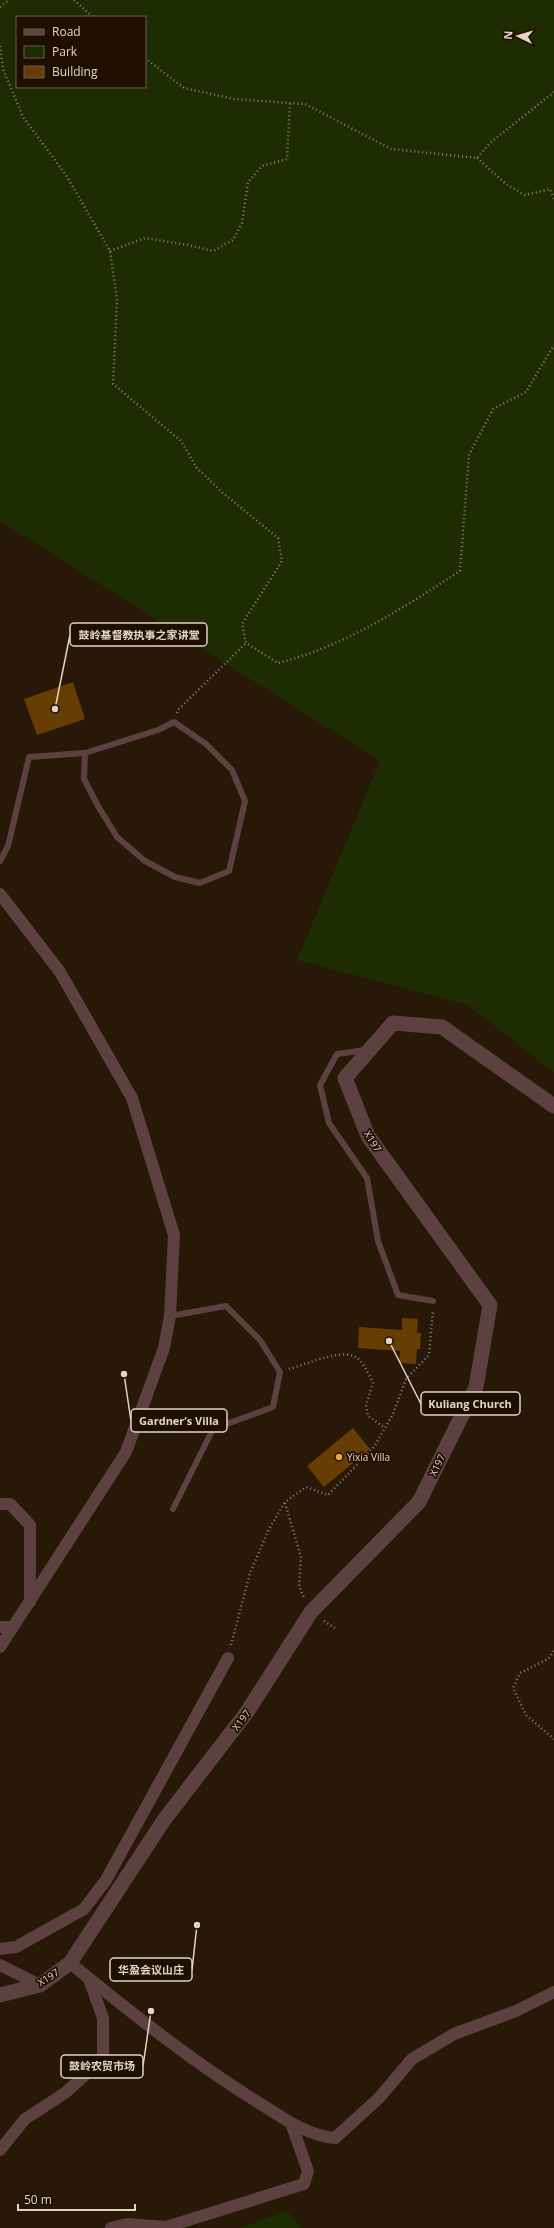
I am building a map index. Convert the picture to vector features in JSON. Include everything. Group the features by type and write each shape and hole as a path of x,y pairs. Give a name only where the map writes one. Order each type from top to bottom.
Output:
{"street":[{"path":"0,894 60,972 132,1098 174,1235 170,1316 164,1348 126,1452 0,1647"},
{"name":"X197","path":"0,1995 40,1985 70,1963 164,1820 247,1712 311,1612 419,1502 476,1387 490,1305 368,1136 345,1078 393,1023 442,1027 554,1106"},
{"path":"0,1504 10,1504 30,1525 30,1602"},
{"path":"0,1627 13,1627"},
{"path":"0,1949 16,1947 84,1909 106,1880 228,1658"},
{"path":"96,1923 106,1880"},
{"path":"70,1963 176,2048 291,2123 321,2137 335,2138 378,2098 412,2059 454,2034 516,2011 554,1992"},
{"path":"0,1965 40,1985"},
{"path":"0,2150 25,2119 65,2093 103,2059 103,2018 89,1979"},
{"path":"111,2228 127,2224 166,2227 304,2184 308,2171 291,2123"}],"lane":[{"path":"0,861 8,846 29,757 85,753 152,733 174,722 206,744 232,770 245,801 229,871 200,883 174,877 145,861 117,837 84,779 85,753"},
{"path":"371,1049 337,1054 320,1085 329,1123 367,1178 378,1241 398,1295 433,1301"},
{"path":"170,1316 226,1306 260,1340 280,1372 273,1407 213,1429 173,1509"}],"path":[{"path":"0,7 9,0"},
{"path":"76,1 92,16"},
{"path":"0,46 3,69 23,116 66,175 110,251 117,300 113,384 181,441 197,468 278,538 282,561 242,624 246,643 278,663 305,656 352,636 460,571 469,454 493,409 526,392 554,345"},
{"path":"146,59 184,88 234,100 305,104 391,149 477,158 506,184 525,195 550,189 554,199"},
{"path":"477,158 490,143 554,92"},
{"path":"110,251 146,238 213,251 233,240 242,223 248,182 262,166 287,159 290,103"},
{"path":"174,722 179,709 246,643"},
{"path":"228,1658 250,1573 269,1529 285,1502 306,1487 328,1495 374,1447 393,1414 406,1378 429,1355 433,1301"},
{"path":"280,1372 339,1354 353,1356 366,1368 373,1383 366,1405 368,1416 385,1428"},
{"path":"285,1502 301,1557 299,1586 311,1612 335,1628"},
{"path":"554,1651 548,1659 520,1673 513,1688 526,1715 554,1739"}],"green space":[{"path":"0,0 554,0 554,1073 468,1005 297,960 380,761 0,521"},
{"path":"287,2211 302,2228 240,2228"}],"building":[{"path":"73,682 85,719 37,735 24,699"},
{"path":"402,1318 418,1319 417,1333 421,1333 420,1349 417,1349 416,1364 399,1363 400,1351 358,1348 359,1327 402,1330"},
{"name":"Yixia Villa","path":"353,1428 370,1449 324,1487 307,1466"}],"place":[{"name":"鼓岭基督教执事之家讲堂","path":"55,709"},
{"name":"Kuliang Church","path":"389,1341"},
{"name":"Gardner‘s Villa","path":"124,1374"},
{"name":"Yixia Villa","path":"339,1457"},
{"name":"华盈会议山庄","path":"197,1925"},
{"name":"鼓岭农贸市场","path":"151,2011"}]}
